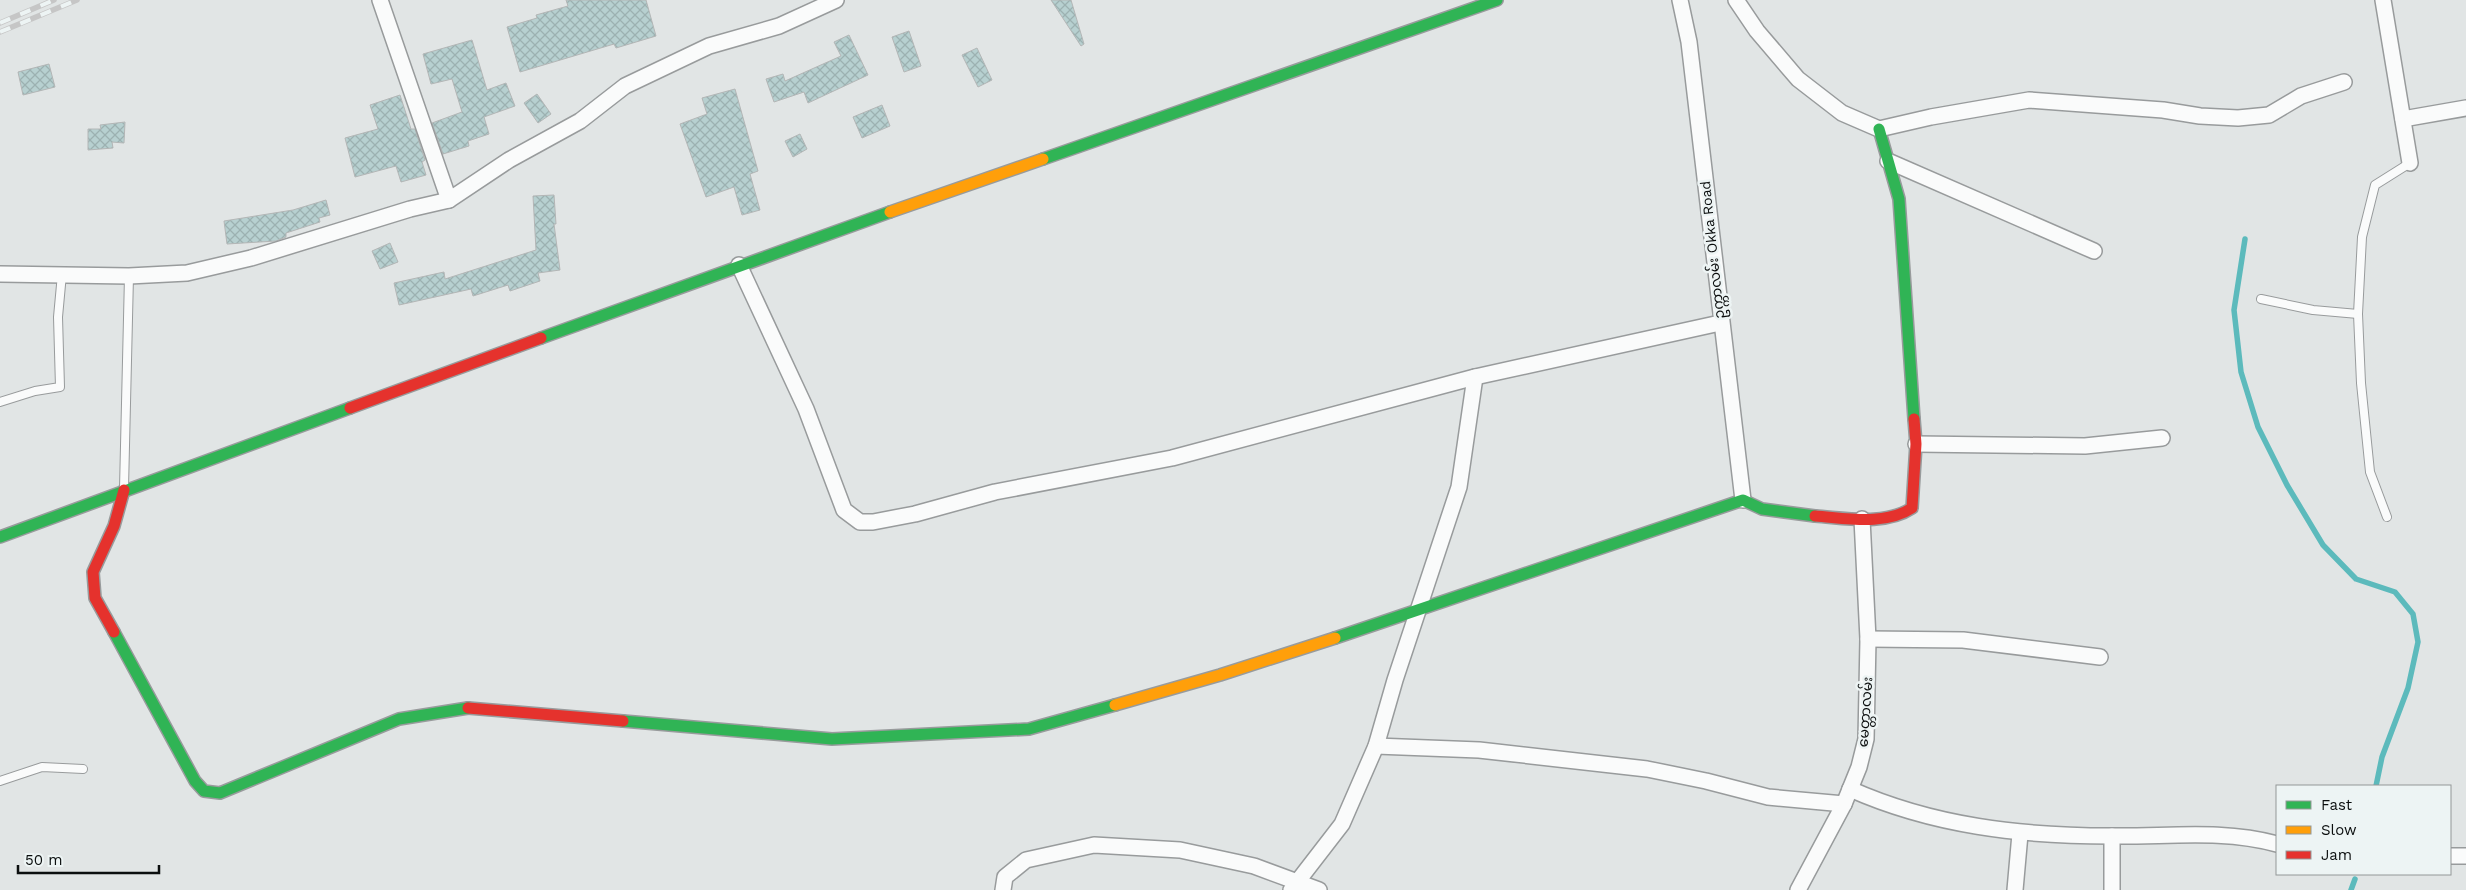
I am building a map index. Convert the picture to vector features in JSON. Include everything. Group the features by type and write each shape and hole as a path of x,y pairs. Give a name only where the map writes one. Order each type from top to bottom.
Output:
{"street":[{"path":"380,0 449,200"},
{"path":"0,274 129,276 196,271 251,258 410,208 449,200 509,160 580,122 625,86 709,46 779,26 836,0"},
{"path":"0,537 739,265 1497,0"},
{"name":"ဥက္ကာလမ်း Okka Road","path":"1680,0 1689,42 1720,323 1743,500"},
{"path":"1736,0 1757,31 1798,79 1842,113 1879,129 1931,117 2029,100 2163,110 2200,116 2238,118 2269,115 2301,96 2344,82"},
{"path":"2383,0 2410,163"},
{"path":"2403,119 2466,108"},
{"path":"124,490 114,526 93,572 95,598 195,781 204,791 211,793 232,789 303,757 399,719 464,708 832,739 1030,729 1220,675 1418,611 1743,500 1762,509 1792,514 1862,519 1900,516 1912,508 1916,444 1899,199 1879,129"},
{"path":"1888,161 2094,251"},
{"path":"739,265 806,409 844,510 860,522 873,522 915,514 995,492 1172,458 1476,377 1720,323"},
{"path":"1294,886 1342,824 1376,746 1459,487 1476,377"},
{"path":"1916,444 2086,446 2162,438"},
{"name":"မေတ္တာလမ်း","path":"1798,890 1844,804 1866,739 1868,639 1862,519"},
{"path":"1868,639 1964,640 2100,657"},
{"path":"1376,746 1479,750 1647,769 1706,781 1768,797 1844,804"},
{"path":"1850,789 1913,814 2020,834 2112,836 2186,833 2255,838 2276,844"},
{"path":"2015,890 2020,834"},
{"path":"2112,836 2112,890"},
{"path":"1003,890 1005,877 1026,860 1094,845 1180,850 1254,866 1294,886 1319,890"},
{"path":"2451,856 2466,856"}],"lane":[{"path":"2387,517 2370,472 2361,383 2358,314 2362,237 2375,185 2410,163"},
{"path":"0,402 35,391 60,387 58,317 62,274"},
{"path":"124,490 129,276"},
{"path":"2261,299 2313,310 2358,314"},
{"path":"0,781 42,767 83,770"}],"building":[{"path":"566,0 646,0 656,36 616,48 614,44 520,72 507,27 537,18 536,15 568,6"},
{"path":"1051,0 1071,0 1084,44 1081,46"},
{"path":"909,31 921,66 904,72 892,37"},
{"path":"849,35 868,75 808,103 804,92 774,102 766,79 783,74 785,81 841,56 834,42"},
{"path":"472,40 487,90 506,83 515,106 484,117 489,134 468,141 469,146 443,154 432,123 462,112 452,79 431,84 423,54"},
{"path":"977,48 992,80 978,87 962,55"},
{"path":"49,64 55,87 23,95 18,72"},
{"path":"735,89 758,171 750,174 760,210 742,215 734,187 706,197 680,124 707,114 702,98"},
{"path":"537,94 551,114 538,123 524,103"},
{"path":"400,95 411,129 415,129 425,160 422,162 426,175 401,182 396,166 355,177 345,138 378,129 370,105"},
{"path":"882,105 890,126 862,138 853,117"},
{"path":"125,122 124,143 112,142 113,148 88,150 88,129 101,129 100,125"},
{"path":"800,134 807,149 793,157 785,141"},
{"path":"554,195 556,224 554,224 560,270 538,273 540,281 510,291 508,285 473,296 471,289 399,305 394,283 444,272 445,279 536,250 533,196"},
{"path":"326,200 330,215 319,218 320,222 286,233 286,237 276,241 227,244 224,221 293,210"},
{"path":"390,243 398,262 380,269 372,251"}],"waterway":[{"path":"2245,239 2234,310 2241,372 2258,427 2287,485 2323,545 2356,579 2395,592 2413,614 2418,642 2408,688 2382,757 2376,785"},
{"path":"2351,890 2355,879"}],"railway":[{"path":"0,23 54,0"},
{"path":"0,32 77,0"}],"traffic: fast":[{"path":"1043,159 1497,0"},
{"path":"1879,129 1899,199 1914,419"},
{"path":"541,338 890,212"},
{"path":"0,537 350,408"},
{"path":"1335,638 1743,500 1762,509 1815,516"},
{"path":"114,632 195,781 204,791 220,793 399,719 468,708"},
{"path":"623,721 832,739 1029,729 1115,705"}],"traffic: slow":[{"path":"890,212 1043,159"},
{"path":"1115,705 1220,675 1335,638"}],"traffic: jam":[{"path":"350,408 541,338"},
{"path":"1815,516 1865,520 1878,519 1901,514 1912,508 1916,444 1914,419"},
{"path":"114,632 95,598 93,572 114,526 124,490"},
{"path":"468,708 623,721"}]}
